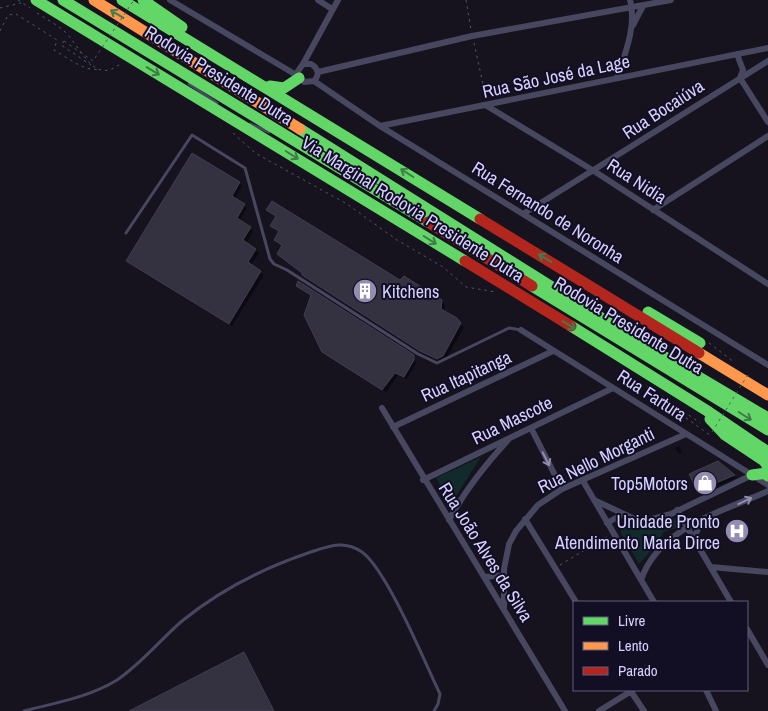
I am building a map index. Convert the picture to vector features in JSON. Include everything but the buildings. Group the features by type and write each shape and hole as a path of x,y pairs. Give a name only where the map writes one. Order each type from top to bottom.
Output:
{"highway":[{"name":"Via Marginal Rodovia Presidente Dutra","path":"36,0 690,400 768,452"},
{"name":"Rodovia Presidente Dutra","path":"63,0 768,430"},
{"name":"Rodovia Presidente Dutra","path":"94,0 638,341 768,418"},
{"name":"Rodovia Presidente Dutra","path":"122,0 212,53 587,284 668,322 748,377"},
{"path":"144,0 196,36 212,53"},
{"path":"255,80 284,88 299,77"},
{"path":"748,377 768,395"},
{"path":"690,400 725,435 764,461 767,465 768,478 752,476"}],"street":[{"path":"170,0 306,83 314,81 318,72"},
{"path":"318,0 332,8"},
{"path":"299,77 298,70 338,0"},
{"path":"617,78 631,28 633,8 630,0"},
{"path":"318,72 472,36 671,0"},
{"path":"631,28 643,6"},
{"name":"Rua São José da Lage","path":"380,126 768,48"},
{"path":"737,54 743,70 740,78 768,122"},
{"name":"Rua Bocaiúva","path":"523,214 768,61"},
{"path":"303,64 314,65 318,72"},
{"name":"Rua Fernando de Noronha","path":"314,81 380,126 768,365"},
{"name":"Rua Nidia","path":"487,106 594,171 768,284"},
{"path":"653,210 768,136"},
{"name":"Rua Fartura","path":"521,330 752,476"},
{"name":"Rua Itapitanga","path":"393,427 552,351"},
{"name":"Rua Mascote","path":"423,480 613,388"},
{"name":"Rua João Alves da Silva","path":"382,408 423,480 485,577 564,711"},
{"path":"531,428 562,490"},
{"name":"Rua Nello Morganti","path":"504,609 504,575 510,544 525,519 538,505 562,490 686,434"},
{"path":"449,520 461,498 486,464 511,437"},
{"path":"594,500 641,522 663,517 752,476"},
{"path":"583,481 653,601"},
{"path":"641,580 647,564 653,555 670,538 687,527 768,491"},
{"path":"677,510 730,601"},
{"path":"607,523 623,514"},
{"path":"525,519 575,601"},
{"path":"694,539 702,521"},
{"path":"711,566 768,572"},
{"path":"485,577 504,575"},
{"path":"748,631 768,665"},
{"path":"599,711 629,691"},
{"path":"632,691 644,711"},
{"path":"706,691 716,711"}],"lane":[{"path":"126,234 192,135 245,168 270,259 274,264 287,270 418,354 437,363 509,328 521,330"},
{"path":"24,711 91,692 116,680 182,621 233,584 262,570 337,544 362,552 376,566 408,626 440,694 434,711"}],"path":[{"path":"18,0 64,31 94,67"},
{"path":"120,64 114,69 103,71 61,45 64,41 93,61 134,0"},
{"path":"466,0 487,106"},
{"path":"0,8 22,3"},
{"path":"0,31 8,15 16,14 57,40 54,50 83,67 93,70 99,69"},
{"path":"232,132 255,153 347,204 397,240 443,267 466,287 501,294"},
{"path":"706,341 735,363"},
{"path":"712,432 748,377"},
{"path":"644,383 655,395 662,396 705,427"},
{"path":"654,414 662,396"},
{"path":"662,396 663,401 714,438"},
{"path":"555,568 613,533"}],"green space":[{"path":"481,457 451,504 436,478"},
{"path":"675,518 680,527 664,532 655,546 639,564 621,533 622,524 647,525"}],"traffic: fast":[{"path":"36,0 465,261"},
{"path":"63,0 428,222"},
{"path":"122,0 480,219"},
{"path":"143,0 182,27"},
{"path":"270,86 284,88 299,78"},
{"path":"300,129 638,341 768,418"},
{"path":"532,286 768,430"},
{"path":"648,312 700,343"},
{"path":"571,326 709,412 768,452"},
{"path":"710,419 725,435 764,461 767,465 768,476"},
{"path":"752,475 767,473"}],"traffic: slow":[{"path":"94,0 300,129"},
{"path":"699,353 768,395"}],"traffic: jam":[{"path":"480,219 699,353"},
{"path":"428,222 532,286"},
{"path":"465,261 571,326"}],"place":[{"name":"Kitchens","path":"365,291"},
{"name":"Top5Motors","path":"705,483"},
{"name":"Unidade Pronto Atendimento Maria Dirce","path":"737,531"}]}
